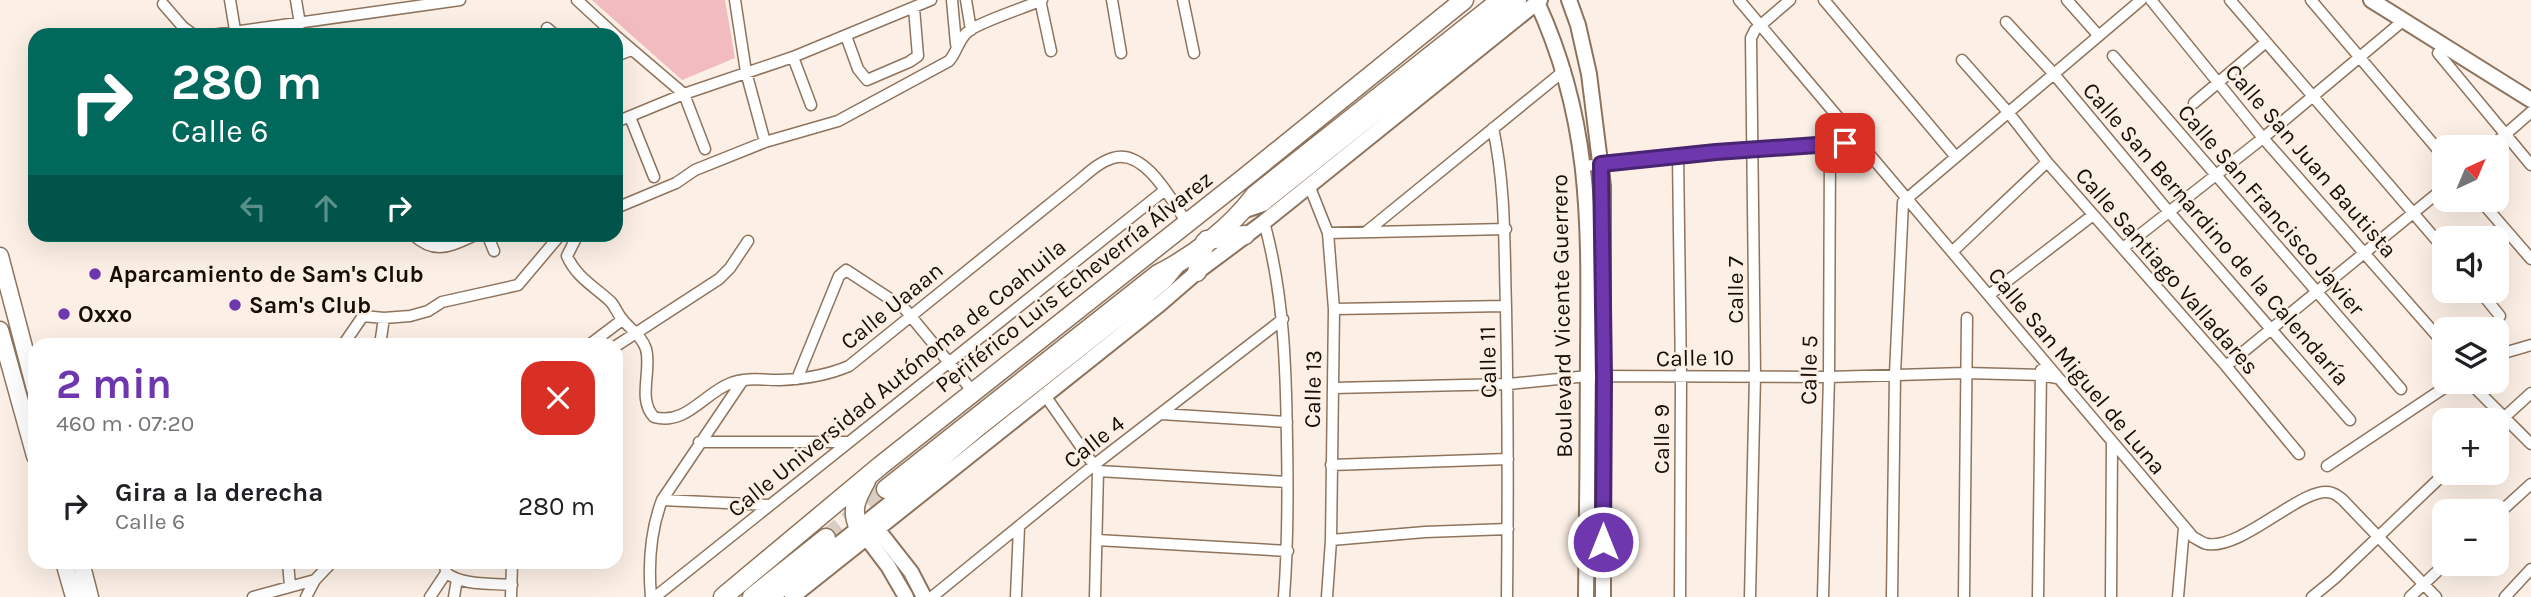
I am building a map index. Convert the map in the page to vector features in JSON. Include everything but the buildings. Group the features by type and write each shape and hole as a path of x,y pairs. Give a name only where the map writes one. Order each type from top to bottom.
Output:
{"highway":[{"name":"Periférico Luis Echeverría Álvarez","path":"727,593 876,469 1188,223 1464,0"},
{"name":"Periférico Luis Echeverría Álvarez","path":"890,495 1158,274 1178,264 1243,211 1255,195 1508,3"},
{"path":"1197,272 1206,241 1245,235"},
{"path":"876,469 876,487 884,498 890,495"},
{"path":"865,524 858,496 876,469"},
{"path":"824,511 837,509 865,524"},
{"path":"752,597 830,543 837,541 831,527 816,522 809,525"}],"main road":[{"path":"0,257 28,363"},
{"path":"0,330 28,431"},
{"path":"66,569 74,597"},
{"path":"83,569 90,597"}],"street":[{"path":"230,0 235,28"},
{"path":"296,0 300,24"},
{"path":"363,0 365,12"},
{"path":"293,28 300,24 365,12 425,2 460,0"},
{"path":"577,0 608,28"},
{"path":"734,0 746,72 765,142"},
{"path":"623,120 684,94 793,57 931,0"},
{"path":"623,205 676,183 695,170 765,142 838,121 949,61 957,44 952,0"},
{"path":"967,0 971,30"},
{"path":"957,44 971,30 1040,0 1051,51"},
{"path":"1112,0 1121,53"},
{"path":"1183,0 1194,53"},
{"name":"Boulevard Vicente Guerrero","path":"1569,0 1584,48 1601,164 1603,597"},
{"name":"Calle San Miguel de Luna","path":"1739,0 2184,528 2201,542 2219,543 2269,521 2306,498 2324,492 2332,493 2342,499 2436,597"},
{"path":"1760,25 1790,0"},
{"path":"1824,0 1956,156"},
{"path":"2067,0 2098,36"},
{"path":"1892,597 1895,374 1902,208 1906,198 2141,0"},
{"name":"Calle San Juan Bautista","path":"2151,0 2263,138 2432,330"},
{"path":"2230,0 2432,234"},
{"path":"2311,0 2432,143"},
{"path":"2371,0 2531,100"},
{"name":"Boulevard Vicente Guerrero","path":"1537,1 1564,69 1584,166 1589,251 1586,597"},
{"name":"Periférico Luis Echeverría Álvarez","path":"772,597 830,543 865,524 1044,394 1160,304 1537,1"},
{"path":"163,4 184,28"},
{"path":"846,36 861,75 867,80 876,77 918,56 914,8"},
{"path":"2123,248 2263,138 2404,20"},
{"name":"Calle San Bernardino de la Calendaría","path":"2007,22 2350,421"},
{"name":"Calle 7","path":"1750,597 1755,376 1751,38 1760,25"},
{"path":"623,42 684,94 705,149"},
{"path":"2194,103 2266,42"},
{"path":"623,53 631,50"},
{"path":"2438,53 2504,135"},
{"name":"Calle San Francisco Javier","path":"2113,56 2401,389"},
{"path":"793,57 811,105"},
{"name":"Calle Santiago Valladares","path":"1962,60 2299,454"},
{"path":"1366,232 1564,69"},
{"path":"2506,135 2531,112"},
{"path":"630,117 654,177"},
{"name":"Calle 11","path":"1493,128 1503,179 1506,229 1509,384 1507,597"},
{"path":"1584,166 1678,155 1860,142"},
{"path":"2510,142 2531,165"},
{"name":"Calle 5","path":"1823,597 1829,377 1830,144"},
{"name":"Calle 9","path":"1678,155 1680,597"},
{"name":"Calle Uaaan","path":"574,242 567,256 572,266 614,305 622,320 635,332 646,349 646,406 653,417 664,419 679,416 720,388 743,380 797,379 825,375 849,366 1087,174 1111,158 1134,158 1145,166 1188,223"},
{"path":"1952,252 2047,162"},
{"name":"Calle 13","path":"1309,186 1328,233 1334,309 1331,540 1327,597"},
{"name":"Calle Universidad Autónoma de Coahuila","path":"653,597 1165,190"},
{"path":"2226,366 2432,198"},
{"path":"2490,212 2531,259"},
{"path":"1989,295 2093,215"},
{"path":"1264,222 1272,251 1283,319 1287,370 1288,551 1284,597"},
{"path":"1328,233 1506,229"},
{"path":"623,341 719,279 748,241"},
{"path":"421,242 442,248 457,242"},
{"path":"490,242 494,251"},
{"path":"348,338 363,316 410,316 428,311 442,302 518,285 554,242"},
{"path":"797,379 843,270 888,296 911,315 974,393"},
{"path":"2490,303 2500,316"},
{"path":"1334,309 1506,306"},
{"path":"381,338 384,318"},
{"path":"1965,597 1967,318"},
{"name":"Calle 4","path":"932,597 1283,319"},
{"path":"598,338 622,320"},
{"path":"2509,351 2531,345"},
{"path":"2038,597 2041,359"},
{"name":"Calle 10","path":"1334,388 1509,384 1588,376 1829,377 1965,373 2057,378"},
{"path":"653,597 650,547 654,521 662,500 743,380"},
{"path":"2509,414 2531,393"},
{"path":"1044,394 1096,468 1095,597"},
{"path":"2327,466 2435,394"},
{"path":"2479,394 2490,408"},
{"path":"1161,414 1287,422"},
{"path":"2509,427 2531,444"},
{"path":"699,442 847,442"},
{"path":"2111,597 2112,442"},
{"path":"1331,465 1508,459"},
{"path":"1096,468 1287,482"},
{"path":"2509,504 2531,484"},
{"path":"2312,597 2432,485"},
{"name":"Periférico Luis Echeverría Álvarez","path":"792,597 890,495"},
{"path":"662,500 769,505"},
{"path":"865,524 906,597"},
{"path":"865,524 911,572 924,597"},
{"path":"1016,597 1018,527"},
{"path":"2178,597 2184,528"},
{"path":"1331,540 1424,532 1508,529"},
{"path":"1097,540 1288,551"},
{"path":"288,569 289,586"},
{"path":"306,597 315,580 325,569"},
{"path":"430,597 446,573 446,569"},
{"path":"511,597 512,569"},
{"path":"2505,597 2531,569"},
{"path":"446,573 457,579 512,584"},
{"path":"2410,597 2432,576"},
{"path":"454,597 457,579"},
{"path":"253,597 315,580"},
{"name":"Periférico Luis Echeverría Álvarez","path":"712,597 727,593"}],"shaded area":[{"path":"592,0 725,0 735,58 682,80"}],"tunnel":[{"path":"826,538 886,489"}],"place":[{"name":"Aparcamiento de Sam's Club","path":"95,274"},
{"name":"Sam's Club","path":"235,305"},
{"name":"Oxxo","path":"64,314"}],"route":[{"path":"1603,542 1601,164 1845,143"}]}
